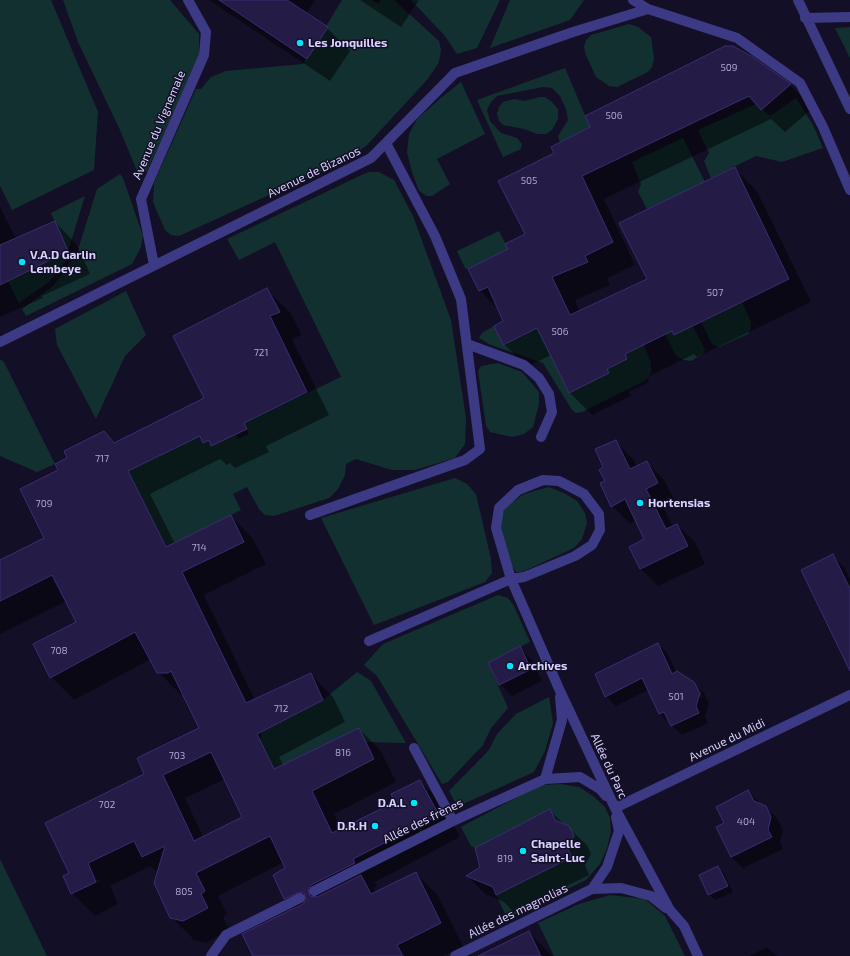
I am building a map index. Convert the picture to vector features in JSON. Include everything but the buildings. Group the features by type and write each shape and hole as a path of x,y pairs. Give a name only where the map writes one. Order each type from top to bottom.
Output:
{"street":[{"name":"Avenue du Vignemale","path":"154,265 141,199 204,55 206,32 188,0"},
{"path":"633,0 648,9 737,38 800,83 823,127 850,190"},
{"path":"798,0 805,18 850,110"},
{"name":"Avenue de Bizanos","path":"0,342 371,158 455,73 573,32 648,9"},
{"path":"805,18 850,16"},
{"path":"310,515 465,460 480,449 461,299 435,236 386,143"},
{"path":"467,344 524,365 539,378 550,394 552,412 541,437"},
{"name":"Allée du Parc","path":"511,579 524,577 575,556 592,545 600,530 599,514 584,494 559,481 543,480 518,490 499,508 496,528 511,579 560,691 615,808 670,910 684,926 698,956"},
{"path":"369,641 511,579"},
{"path":"560,691 562,720 545,778 580,777 600,789 615,808 619,831 607,867 592,889"},
{"name":"Avenue du Midi","path":"615,808 850,695"},
{"path":"414,748 453,821"},
{"name":"Allée des frènes","path":"314,890 432,831 545,778"},
{"path":"592,889 621,888 651,896 670,910"},
{"name":"Allée des magnolias","path":"455,956 592,889"},
{"path":"211,956 226,935 300,898"}],"green space":[{"path":"0,0 51,0 98,112 94,170 12,210 0,186"},
{"path":"63,0 170,0 199,34 199,56 147,171 142,173 137,171 120,130 78,42"},
{"path":"342,0 371,0 378,4 381,0 394,0 439,41 441,50 439,62 427,80 367,145 346,160 179,236 171,235 165,230 153,202 154,183 196,89 201,89 211,77 226,71 303,64"},
{"path":"411,0 500,0 477,48 457,54 445,36"},
{"path":"510,0 584,0 570,20 490,48"},
{"path":"629,24 638,27 651,37 654,59 652,67 648,72 617,87 609,86 596,77 585,53 584,46 586,40 591,35"},
{"path":"850,27 850,58 835,28"},
{"path":"565,68 590,127 560,143 558,136 568,120 566,109 560,96 552,88 543,87 497,96 491,102 487,110 490,121 501,133 517,138 522,144 521,149 503,157 477,100"},
{"path":"461,82 485,134 437,159 450,184 432,196 427,196 419,191 412,172 407,152 409,134 417,119"},
{"path":"545,97 558,109 558,118 556,123 552,130 546,134 537,134 524,129 503,125 499,121 497,114 499,107 503,102 514,99 524,101"},
{"path":"796,98 813,125 823,148 782,162 756,156 711,178 704,161 709,153 698,130 756,104 770,116"},
{"path":"683,138 705,182 647,209 638,192 641,184 632,162"},
{"path":"368,172 379,172 394,180 413,216 451,320 466,418 465,444 455,458 415,470 392,470 356,459 346,464 345,475 338,489 329,498 274,516 265,515 259,509 247,487 233,494 241,510 166,547 128,471 200,436 203,443 209,440 211,446 232,428 238,439 249,434 244,423 341,377 275,242 239,260 227,239"},
{"path":"120,174 123,178 143,236 141,247 132,264 26,316 22,309 53,286 76,256 97,189"},
{"path":"85,196 68,251 70,255 50,281 19,303 8,281 20,275 20,273 67,251 51,213"},
{"path":"499,231 508,249 468,269 465,268 457,251"},
{"path":"647,279 674,335 693,326 705,350 703,354 691,361 684,360 676,356 640,282"},
{"path":"126,291 146,335 125,356 96,419 57,345 55,329"},
{"path":"742,302 751,322 751,328 748,334 719,347 712,344 701,322"},
{"path":"536,324 569,393 608,373 607,369 627,359 625,354 644,345 651,363 651,373 646,380 582,412 576,413 572,410 543,363 491,345 479,338 482,333 494,326 503,345 524,335"},
{"path":"0,359 4,362 55,464 37,472 0,456"},
{"path":"498,363 522,372 539,392 539,404 533,427 524,434 512,437 490,432 486,426 478,371 481,366"},
{"path":"455,478 467,484 476,494 491,559 492,573 485,582 374,625 321,518"},
{"path":"549,487 564,493 577,501 585,513 587,523 582,539 574,548 522,572 516,572 510,562 500,524 501,515 508,505 524,494"},
{"path":"498,595 508,598 514,606 530,642 488,663 508,708 491,728 483,745 448,782 442,784 377,676 364,665 383,644"},
{"path":"357,672 371,681 406,743 366,742 359,728 274,769 260,740 262,731 323,700"},
{"path":"549,697 553,723 545,751 534,772 461,805 455,802 449,791 489,750 497,734 516,714"},
{"path":"561,784 579,787 593,796 605,807 610,818 611,832 607,848 600,864 586,880 507,918 496,895 572,857 568,844 573,837 571,830 566,825 558,824 550,810 475,848 471,846 461,827 540,785"},
{"path":"0,859 47,956 0,956"},
{"path":"610,895 645,899 665,916 685,956 554,956 538,923 579,904"}],"place":[{"name":"Les Jonquilles","path":"300,43"},
{"name":"V.A.D Garlin Lembeye","path":"22,262"},
{"name":"Hortensias","path":"640,503"},
{"name":"Archives","path":"510,666"},
{"name":"D.A.L","path":"414,803"},
{"name":"D.R.H","path":"375,826"},
{"name":"Chapelle Saint-Luc","path":"523,851"}]}
